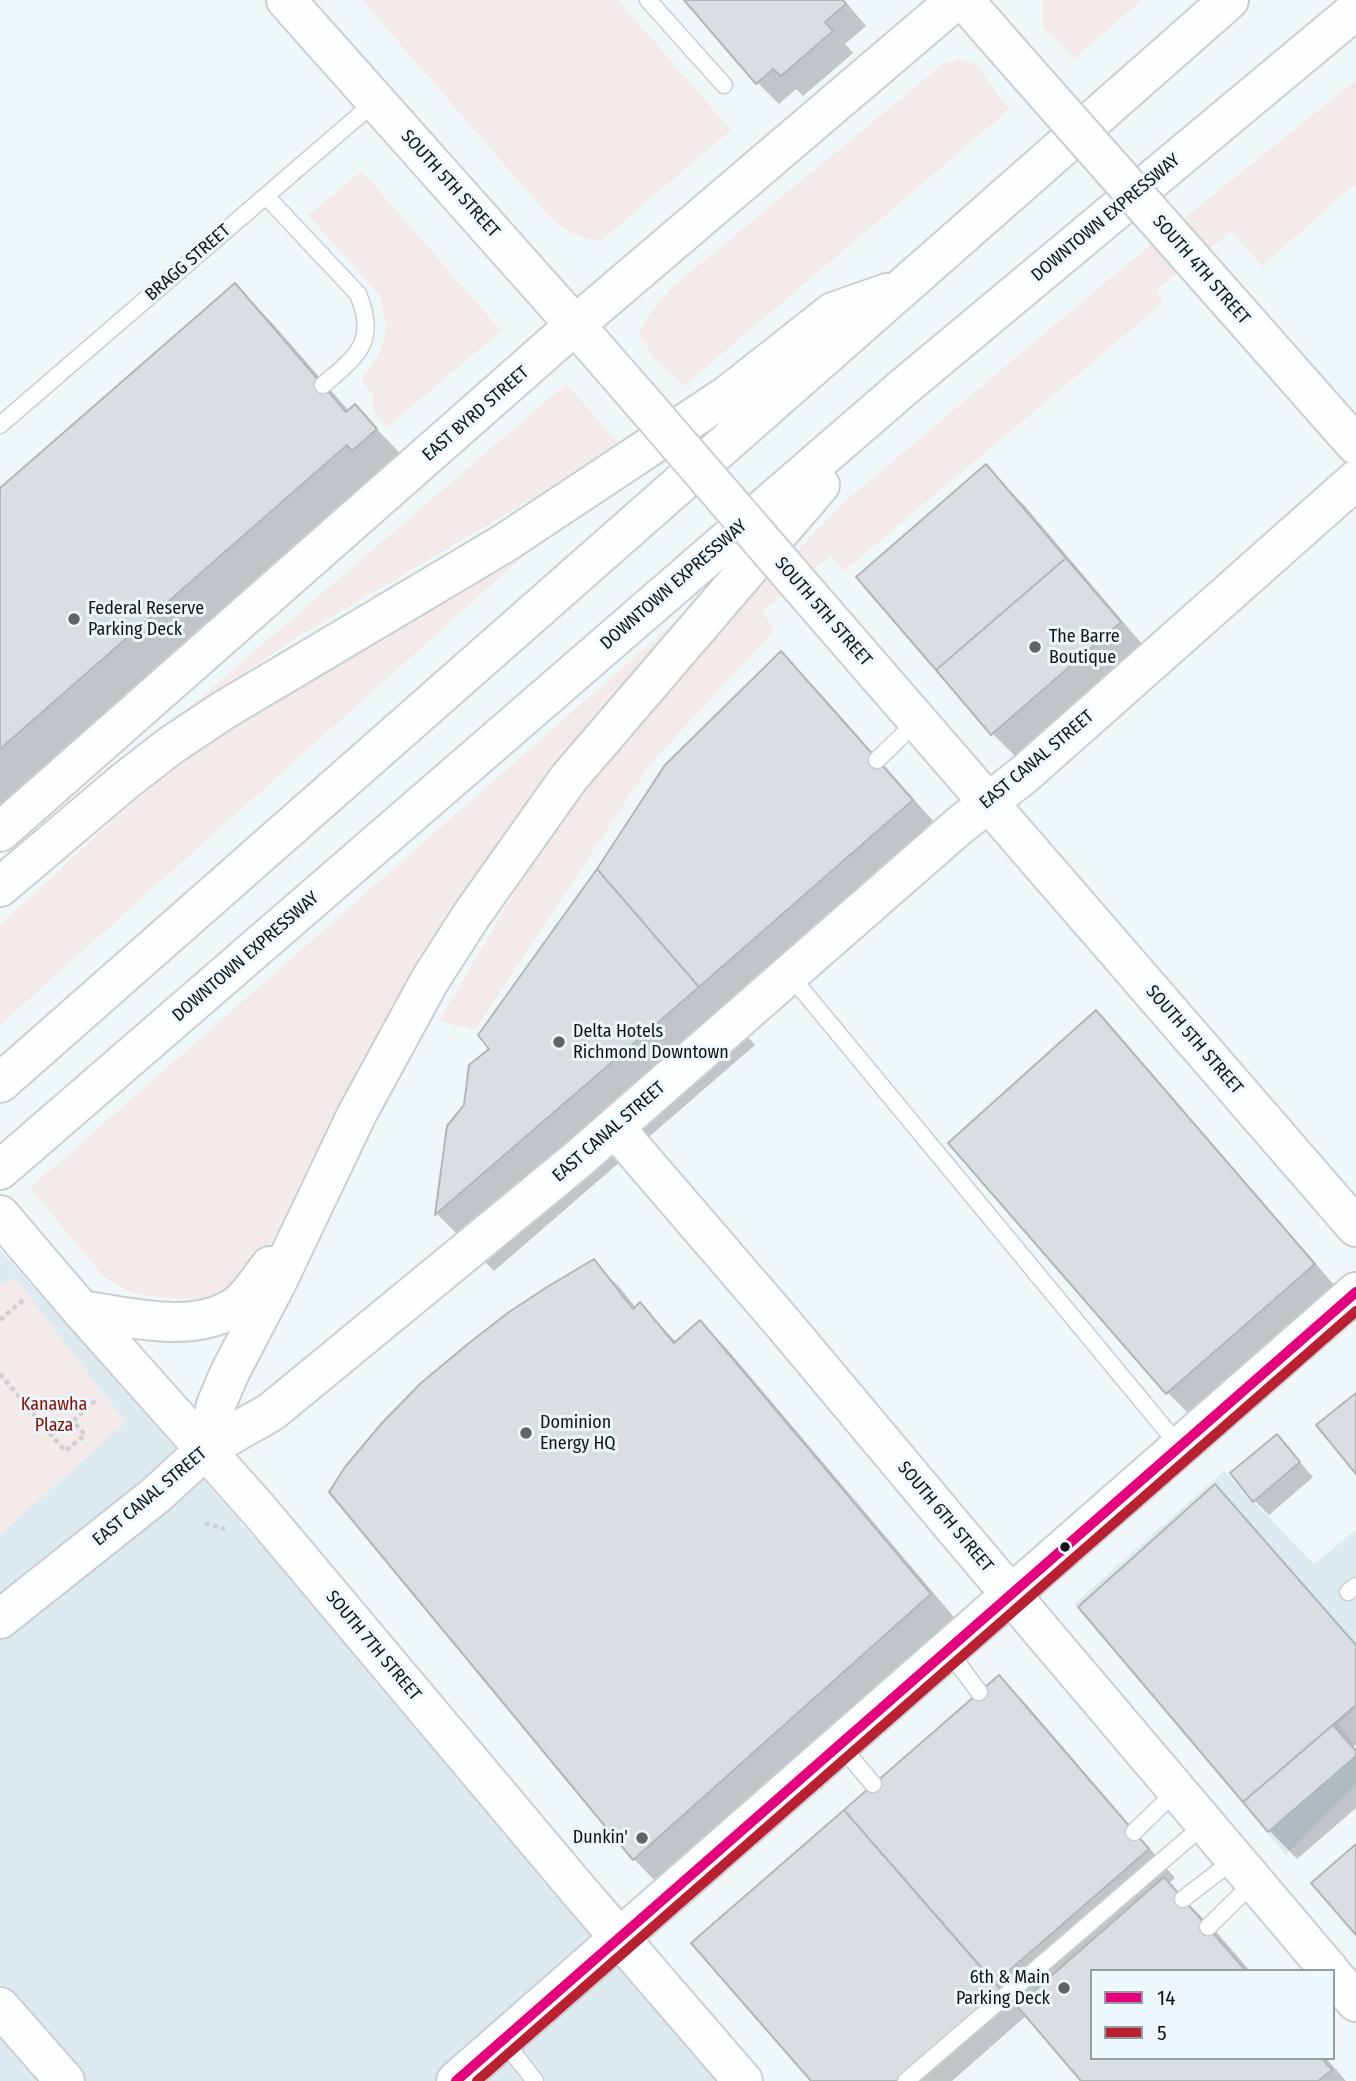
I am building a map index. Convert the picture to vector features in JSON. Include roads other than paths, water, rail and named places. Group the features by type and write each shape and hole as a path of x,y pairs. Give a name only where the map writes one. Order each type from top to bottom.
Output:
{"main road":[{"name":"SOUTH 5TH STREET","path":"286,0 637,396 1356,1227"},
{"name":"EAST BYRD STREET","path":"0,832 575,325 956,0"},
{"name":"SOUTH 4TH STREET","path":"964,0 1356,445"},
{"path":"0,1083 1229,0"},
{"name":"DOWNTOWN EXPRESSWAY","path":"0,1170 905,386 1356,10"},
{"path":"0,887 125,781 170,746 224,710 503,544 729,394 833,312 905,286"},
{"path":"206,1449 216,1405 357,1114 430,980 471,916 568,779 905,386"},
{"name":"EAST CANAL STREET","path":"0,1619 156,1495 206,1449 271,1412 615,1128 958,826 1037,763 1356,480"},
{"name":"SOUTH 6TH STREET","path":"615,1128 1327,1969"},
{"path":"81,1310 162,1322 204,1319 226,1311 249,1294 308,1214"},
{"name":"SOUTH 7TH STREET","path":"0,1215 206,1449 743,2081"},
{"path":"456,2081 1356,1292"},
{"path":"1335,1977 1356,2002"},
{"path":"0,2007 65,2081"}],"lane":[{"path":"648,0 724,85"},
{"name":"BRAGG STREET","path":"0,425 376,101"},
{"path":"265,196 358,294 365,311 365,331 355,358 323,385"},
{"path":"877,760 917,721"},
{"path":"789,974 1180,1447"},
{"path":"948,1650 979,1692"},
{"path":"840,1745 873,1784"},
{"path":"1134,1832 1177,1790"},
{"path":"906,2081 1205,1824"},
{"path":"1183,1899 1244,1870"},
{"path":"1208,1927 1244,1870"},
{"path":"503,2039 535,2081"}],"place":[{"name":"Federal Reserve Parking Deck","path":"74,619"},
{"name":"The Barre Boutique","path":"1035,647"},
{"name":"Delta Hotels Richmond Downtown","path":"559,1042"},
{"name":"Dominion Energy HQ","path":"526,1433"},
{"name":"Dunkin'","path":"642,1838"},
{"name":"6th & Main Parking Deck","path":"1064,1988"}],"park label":[{"name":"Kanawha Plaza","path":"54,1415"}]}
